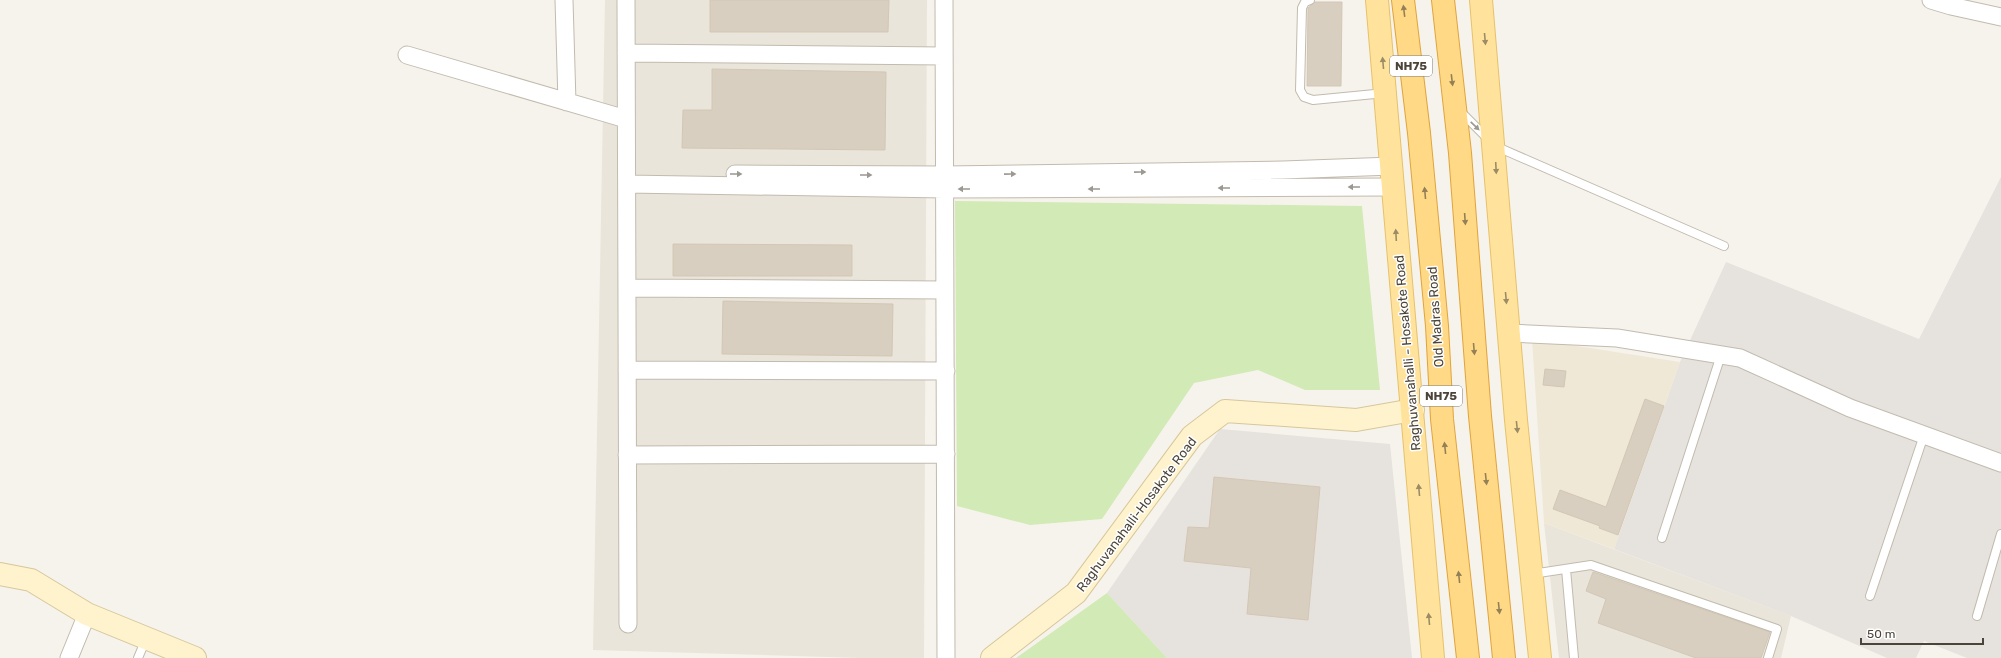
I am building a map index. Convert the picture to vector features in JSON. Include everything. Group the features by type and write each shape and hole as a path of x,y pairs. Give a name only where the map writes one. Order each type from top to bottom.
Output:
{"highway":[{"name":"Old Madras Road","path":"1403,0 1419,133 1437,326 1442,419 1468,658"},
{"name":"NH75","path":"1443,0 1460,153 1480,416 1504,658"}],"main road":[{"name":"Raghuvanahalli - Hosakote Road","path":"1377,0 1433,658"},
{"path":"1481,0 1495,146 1498,222 1540,658"},
{"name":"Raghuvanahalli-Hosakote Road","path":"992,658 1076,593 1192,436 1225,411 1356,420 1412,410"},
{"path":"0,574 31,580 87,614 195,658"}],"street":[{"path":"564,0 567,102"},
{"path":"626,0 628,624"},
{"path":"944,0 946,658"},
{"path":"1931,0 1952,3 2001,17"},
{"path":"626,53 944,56"},
{"path":"407,55 626,119"},
{"path":"945,182 1392,166"},
{"path":"627,179 1393,187"},
{"path":"627,288 945,290"},
{"path":"1509,333 1617,338 1740,358 1850,408 2001,463"},
{"path":"627,370 946,371"},
{"path":"627,455 946,454"},
{"path":"69,658 87,614"}],"lane":[{"path":"1310,0 1305,2 1302,8 1300,90 1304,97 1312,100 1386,93"},
{"path":"1455,107 1495,146 1724,246"},
{"path":"1662,538 1721,355"},
{"path":"1870,596 1924,435"},
{"path":"1978,616 2001,534"},
{"path":"1531,574 1591,565 1777,629 1768,658"},
{"path":"1566,569 1574,658"},
{"path":"138,658 146,638"}],"shaded area":[{"path":"605,0 927,0 924,658 860,658 593,650"},
{"path":"2001,177 2001,658 1967,658 1924,641 1916,658 1887,658 1791,616 1614,549 1680,362 1726,262 1919,339"},
{"path":"1532,339 1680,362 1614,549 1544,523"},
{"path":"1220,429 1390,444 1412,658 1167,658 1107,593"},
{"path":"1544,523 1791,616 1781,658 1559,658"}],"green space":[{"path":"955,201 1362,206 1380,390 1305,390 1258,370 1194,383 1102,519 1030,525 957,506"},
{"path":"1107,593 1167,658 1016,658"}],"building":[{"path":"710,0 889,0 888,32 710,32"},
{"path":"1315,2 1342,2 1341,86 1307,86 1308,8"},
{"path":"712,69 886,72 885,150 682,148 683,110 712,110"},
{"path":"673,244 852,245 852,276 673,276"},
{"path":"723,301 893,304 892,356 722,354"},
{"path":"1545,369 1566,371 1564,387 1543,385"},
{"path":"1645,399 1664,406 1618,535 1599,528 1600,526 1553,509 1560,490 1606,507"},
{"path":"1214,477 1320,487 1308,620 1247,614 1251,568 1184,561 1188,527 1209,528"},
{"path":"1593,572 1770,632 1761,658 1696,658 1598,623 1606,599 1586,591"}]}
